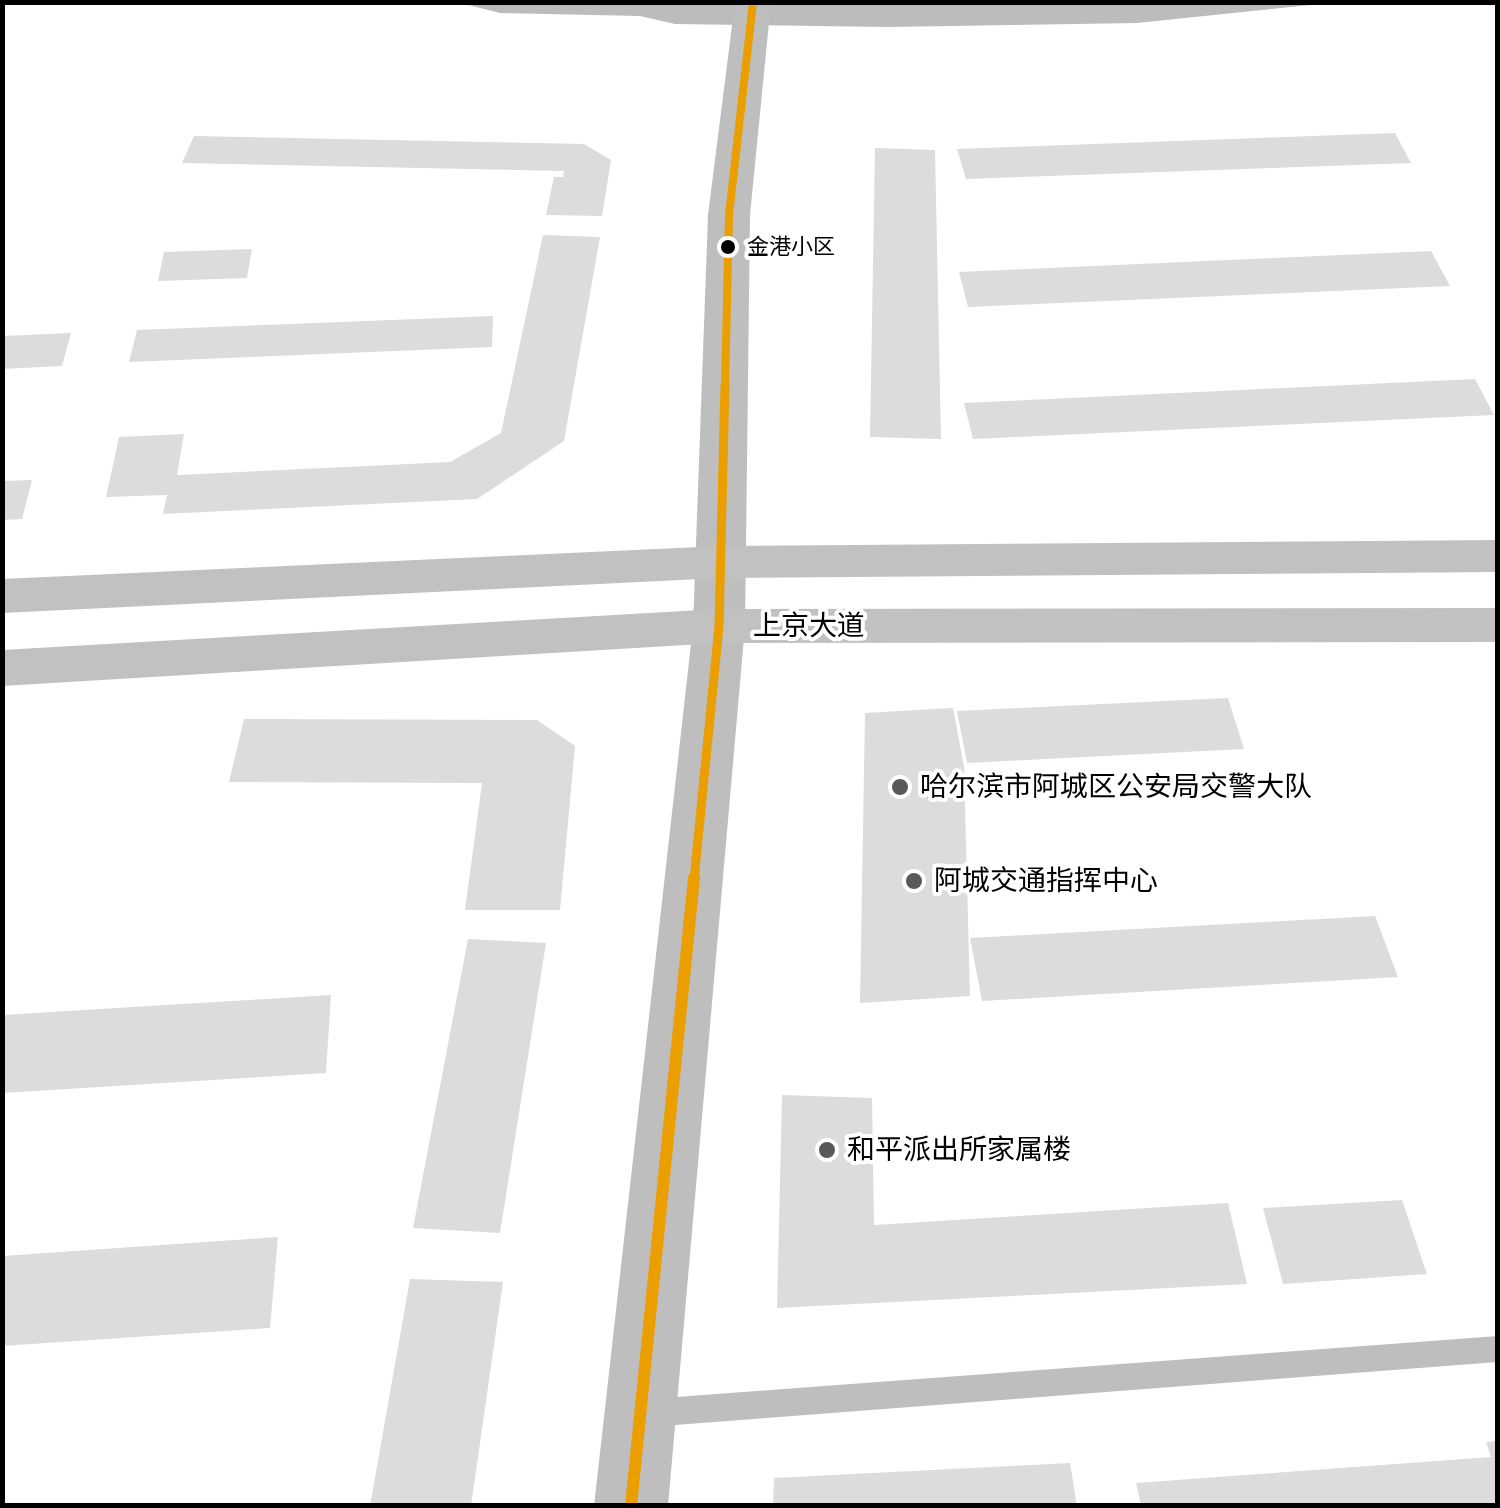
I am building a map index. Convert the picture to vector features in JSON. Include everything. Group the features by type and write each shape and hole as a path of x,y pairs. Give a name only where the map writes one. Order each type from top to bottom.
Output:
{"main road":[{"path":"2,596 722,562 1498,556"},
{"name":"上京大道","path":"2,668 720,626 1498,624"}],"street":[{"path":"631,1506 720,626 729,215 751,18"}],"lane":[{"path":"640,1414 1498,1349"}],"shaded area":[{"path":"461,3 1329,3 1137,23 888,27 675,24 640,16 500,13"}],"building":[{"path":"1395,133 1411,163 966,179 957,149"},
{"path":"194,136 584,144 611,160 602,216 546,215 554,177 563,177 564,171 182,163"},
{"path":"875,148 935,150 941,439 870,437"},
{"path":"543,235 600,237 564,441 477,499 163,514 167,495 106,497 119,437 184,434 177,475 450,462 501,433"},
{"path":"252,249 247,278 158,281 164,252"},
{"path":"1431,251 1450,286 968,307 959,272"},
{"path":"493,316 492,347 129,362 137,330"},
{"path":"71,333 62,366 2,369 2,336"},
{"path":"1475,379 1494,415 973,439 964,403"},
{"path":"32,480 22,519 2,520 2,481"},
{"path":"1228,698 1244,749 967,763 957,711"},
{"name":"阿城交通指挥中心","path":"953,708 964,767 970,996 860,1003 865,713"},
{"path":"244,719 537,720 575,746 560,910 465,910 482,783 229,782"},
{"path":"1375,916 1398,977 982,1001 970,938"},
{"path":"468,939 546,943 500,1233 413,1228"},
{"path":"331,995 326,1073 2,1093 2,1015"},
{"name":"和平派出所家属楼","path":"782,1095 872,1098 874,1225 1228,1203 1247,1284 777,1308"},
{"path":"1402,1200 1427,1274 1283,1284 1263,1208"},
{"path":"278,1237 270,1328 2,1346 2,1256"},
{"path":"410,1279 503,1282 471,1506 370,1506"},
{"path":"1498,1441 1498,1506 1141,1506 1136,1483 1491,1457 1486,1442"},
{"path":"1070,1463 1077,1506 773,1506 774,1478"}],"transit line":[{"path":"631,1506 719,626 729,215 753,2"}],"place":[{"name":"金港小区","path":"728,247"},
{"name":"哈尔滨市阿城区公安局交警大队","path":"900,787"},
{"name":"阿城交通指挥中心","path":"914,881"},
{"name":"和平派出所家属楼","path":"827,1150"}]}
